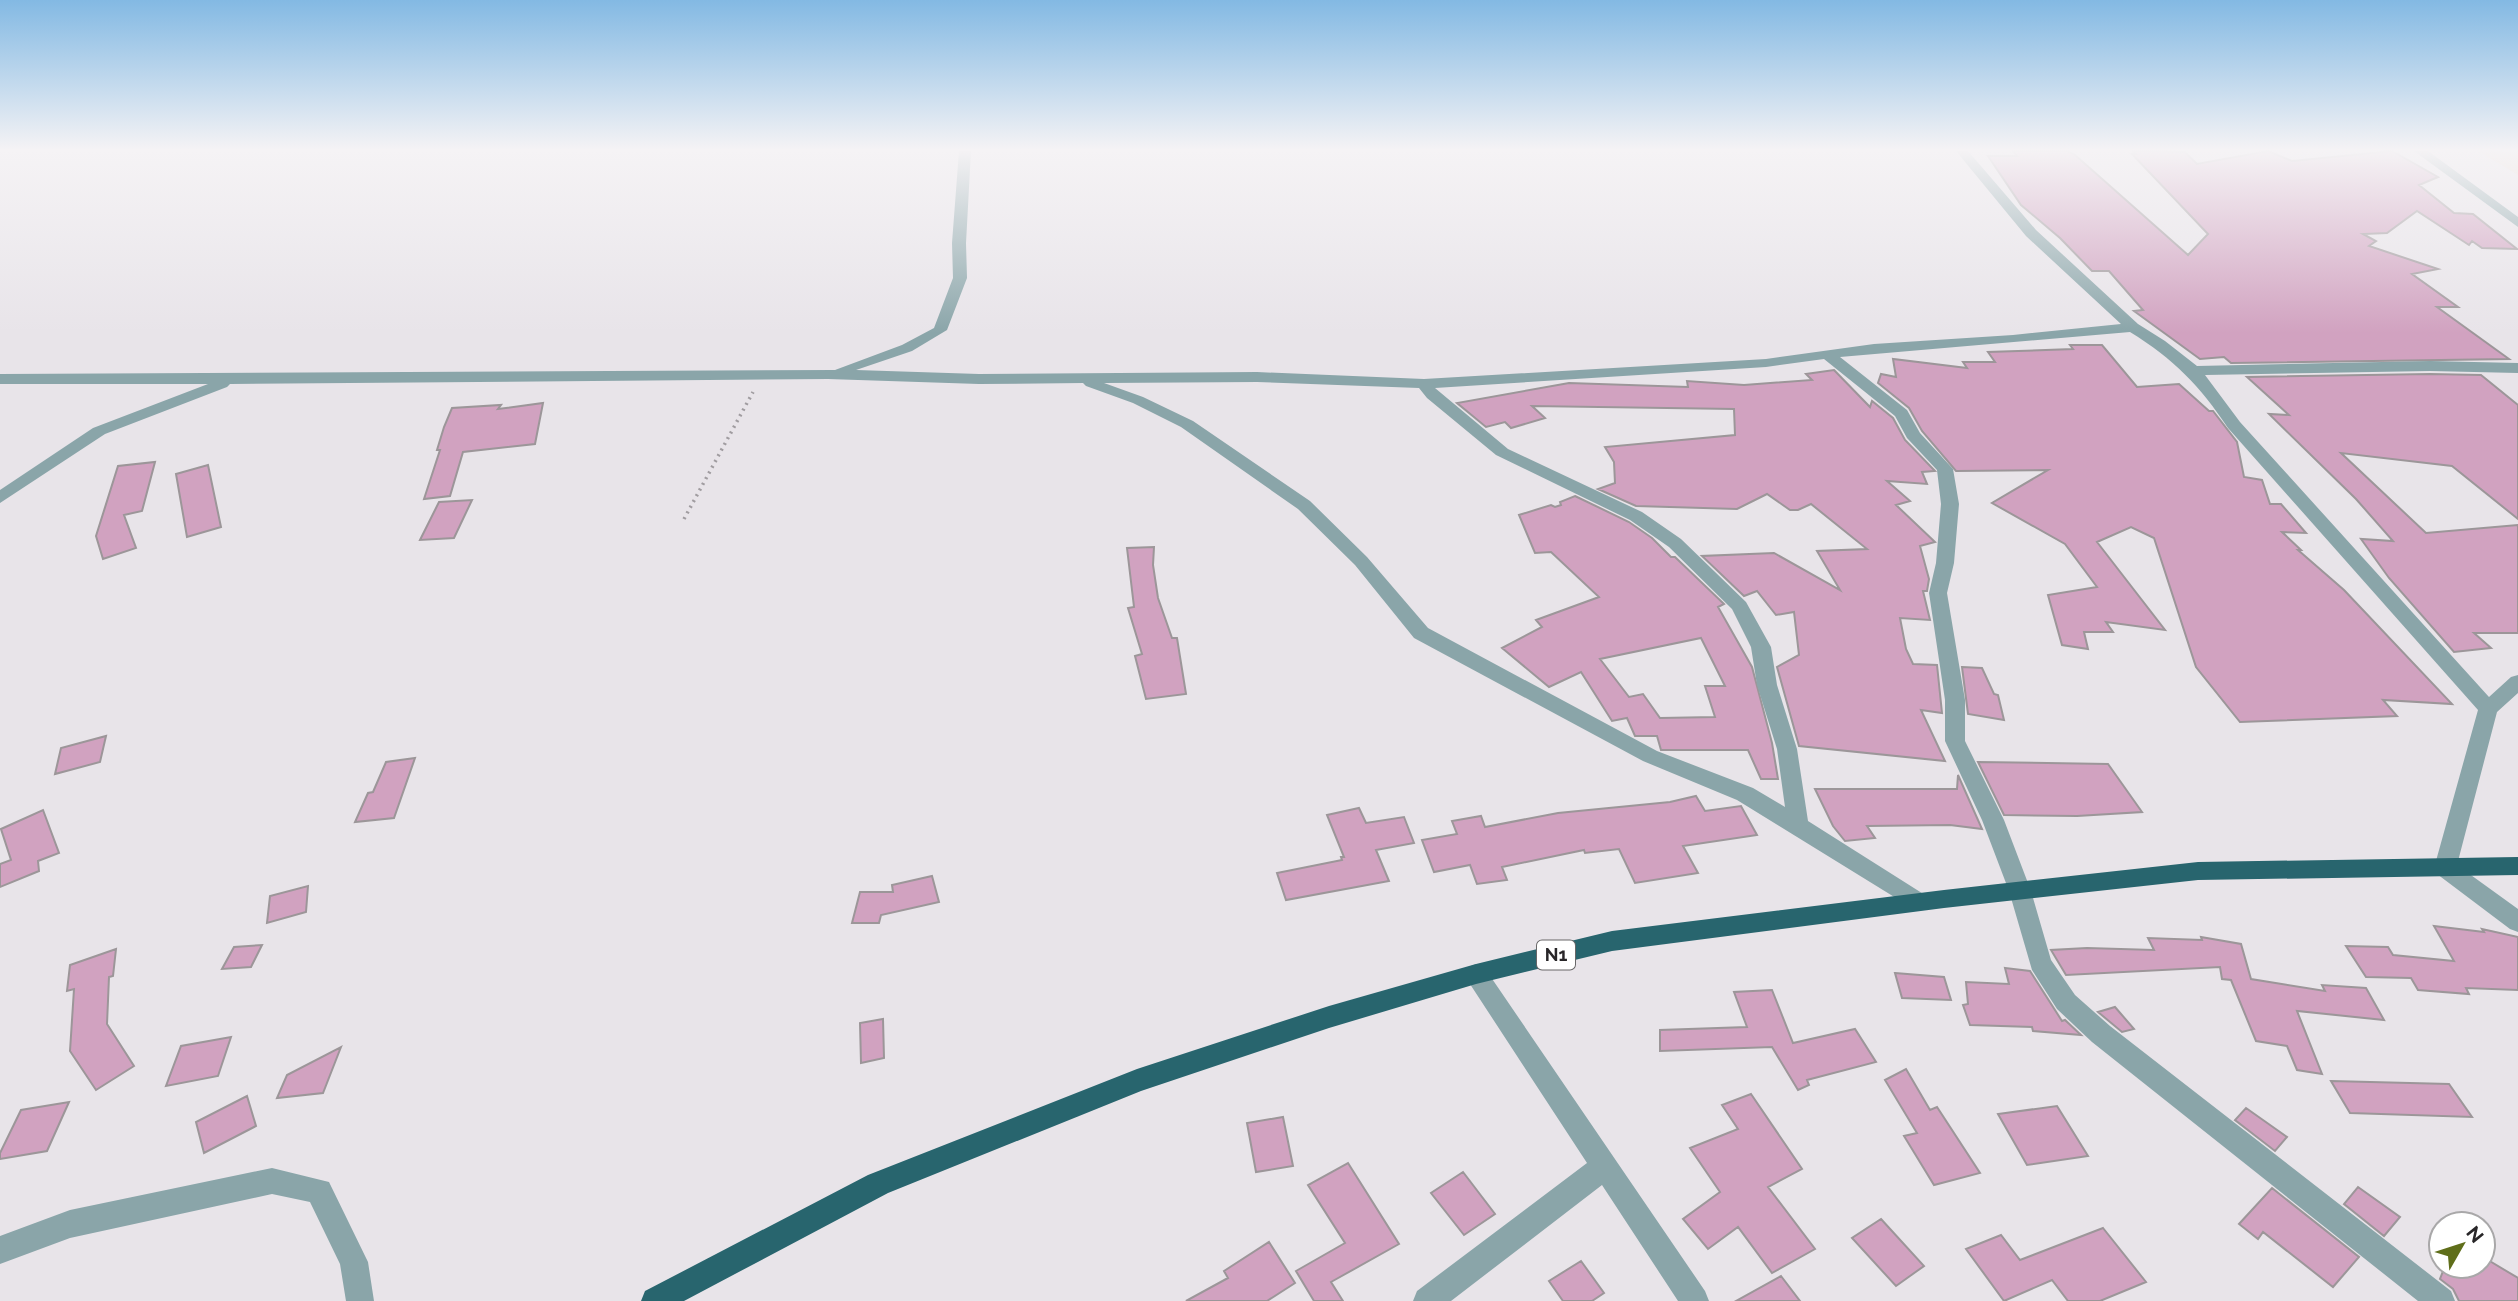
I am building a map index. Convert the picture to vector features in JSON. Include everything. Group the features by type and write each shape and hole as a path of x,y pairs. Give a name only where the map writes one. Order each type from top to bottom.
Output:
{"highway":[{"name":"N1","path":"655,1301 878,1184 1137,1081 1316,1021 1476,974 1612,941 1917,902 2198,871 2518,866"}],"street":[{"path":"828,374 907,348 940,330 960,278 961,212"},
{"path":"2013,212 2031,233 2133,327 2160,344 2193,372 2218,400 2234,425 2488,709"},
{"path":"2503,212 2518,223"},
{"path":"0,379 828,374 979,379 1257,377 1424,384 1698,368 1874,348 2013,340 2133,327"},
{"path":"1828,355 1901,412 1913,435 1945,469 1950,505 1945,563 1938,593 1955,700 1955,741 1993,820 2020,891 2040,962 2066,1002 2101,1034 2441,1301"},
{"path":"2193,372 2430,366 2518,368"},
{"path":"0,498 99,431 236,379"},
{"path":"1079,379 1138,400 1187,424 1304,505 1360,561 1421,633 1650,756 1745,794 1917,902"},
{"path":"1424,384 1432,396 1502,452 1611,503 1665,536 1739,606 1761,647 1767,685 1787,749 1798,825"},
{"path":"2518,682 2488,709 2445,868 2518,922"},
{"path":"1476,974 1695,1301"},
{"path":"1427,1301 1605,1166"},
{"path":"0,1250 70,1224 272,1181 319,1191 354,1262 360,1301"}],"path":[{"path":"684,519 762,376"}],"building":[{"path":"2029,212 2139,212 2188,255 2208,234 2187,212 2416,212 2387,233 2363,234 2376,241 2369,246 2438,269 2412,274 2458,307 2437,307 2509,359 2231,363 2224,357 2200,359 2134,311 2143,310 2109,271 2092,271 2060,238"},
{"path":"2418,212 2473,214 2517,249 2482,248 2472,241 2469,245"},
{"path":"2070,345 2102,345 2137,387 2179,384 2209,411 2213,411 2237,442 2244,477 2262,480 2270,504 2281,504 2306,533 2282,532 2301,550 2298,550 2344,590 2452,704 2383,700 2397,716 2240,722 2196,667 2154,538 2131,527 2097,542 2165,630 2106,622 2113,632 2084,632 2088,649 2062,645 2048,595 2097,587 2065,544 1992,503 2048,470 1956,471 1922,431 1909,408 1878,383 1881,374 1896,377 1893,359 1967,368 1963,362 1995,362 1988,352 2073,349"},
{"path":"1834,370 1870,407 1872,401 1893,418 1905,440 1935,471 1922,472 1927,484 1887,481 1910,501 1896,505 1935,542 1920,546 1929,579 1927,591 1923,591 1930,620 1900,618 1906,649 1913,664 1937,665 1942,713 1921,710 1945,761 1799,746 1777,667 1799,655 1794,612 1776,615 1757,591 1744,596 1702,556 1774,553 1840,590 1817,551 1867,549 1811,504 1798,510 1790,510 1767,494 1737,509 1636,506 1598,489 1615,483 1614,462 1605,447 1735,435 1734,409 1532,406 1545,418 1511,428 1505,422 1486,427 1457,403 1569,383 1688,387 1687,381 1744,385 1812,380 1806,374"},
{"path":"2481,375 2518,405 2518,519 2452,466 2341,453 2426,533 2518,525 2518,633 2474,633 2491,648 2454,652 2389,578 2361,539 2393,541 2356,499 2269,414 2289,415 2247,377"},
{"path":"543,403 535,444 463,452 450,496 424,499 452,408 501,405 498,409"},
{"path":"155,462 142,511 124,515 136,548 103,559 96,536 118,466"},
{"path":"208,465 221,527 187,537 176,474"},
{"path":"1575,496 1629,522 1652,538 1671,557 1675,557 1724,604 1718,607 1752,667 1772,743 1778,779 1761,779 1748,750 1661,750 1657,736 1635,736 1627,718 1612,721 1581,672 1549,687 1502,648 1542,627 1536,620 1599,597 1551,552 1535,553 1519,515 1551,505 1555,507 1561,505 1560,502","holes":["1701,638 1725,686 1705,686 1715,717 1660,718 1643,694 1629,697 1600,659"]},
{"path":"472,500 454,538 420,540 439,502"},
{"path":"1154,547 1153,565 1158,598 1172,638 1177,638 1186,694 1146,699 1135,656 1142,654 1128,608 1134,607 1127,548"},
{"path":"1962,667 1982,668 1994,694 1998,695 2004,720 1968,714"},
{"path":"106,736 100,762 55,774 61,748"},
{"path":"415,758 394,818 355,822 368,793 373,792 386,762"},
{"path":"1978,762 2108,764 2142,812 2077,816 2004,815"},
{"path":"1958,775 1982,829 1950,825 1867,826 1875,838 1845,841 1833,826 1815,789 1957,789"},
{"path":"1696,796 1705,811 1741,806 1757,835 1683,846 1698,873 1635,883 1619,849 1585,853 1584,850 1502,867 1507,880 1477,884 1470,865 1434,872 1422,840 1457,834 1452,821 1481,816 1485,827 1558,813 1670,802"},
{"path":"1359,808 1366,823 1404,817 1414,843 1376,850 1389,881 1286,900 1277,873 1342,860 1341,857 1344,857 1327,815"},
{"path":"43,810 59,853 38,861 39,871 0,887 0,864 11,860 1,829"},
{"path":"932,876 939,902 881,915 879,923 852,923 860,892 893,892 892,885"},
{"path":"308,886 306,912 267,923 270,896"},
{"path":"2434,926 2484,932 2482,929 2518,937 2518,990 2466,988 2469,994 2418,990 2411,978 2366,977 2346,946 2388,947 2393,955 2454,961"},
{"path":"2201,937 2241,944 2251,979 2325,991 2322,985 2366,988 2384,1020 2297,1011 2322,1074 2297,1070 2287,1046 2256,1041 2231,980 2222,979 2220,967 2066,975 2051,950 2154,950 2148,938 2202,940"},
{"path":"262,945 251,967 222,969 234,947"},
{"path":"116,949 113,976 109,977 107,1024 134,1066 96,1090 70,1051 74,989 67,991 70,965"},
{"path":"2005,968 2030,971 2062,1021 2065,1020 2081,1035 2033,1031 2032,1027 1970,1025 1963,1005 1968,1004 1966,982 2009,984"},
{"path":"1895,973 1944,977 1951,1000 1902,998"},
{"path":"1772,990 1793,1043 1855,1029 1876,1062 1807,1080 1809,1085 1798,1090 1772,1047 1660,1051 1660,1030 1747,1027 1734,992"},
{"path":"2115,1007 2134,1029 2122,1032 2098,1012"},
{"path":"883,1019 884,1058 861,1063 860,1023"},
{"path":"231,1037 218,1076 166,1086 181,1046"},
{"path":"341,1047 323,1093 277,1098 287,1075"},
{"path":"1906,1069 1930,1110 1937,1107 1980,1173 1934,1185 1904,1136 1917,1133 1885,1080"},
{"path":"2331,1081 2449,1084 2472,1117 2350,1113"},
{"path":"1751,1094 1802,1169 1768,1187 1815,1249 1772,1273 1738,1227 1708,1249 1683,1219 1720,1192 1690,1148 1738,1129 1722,1105"},
{"path":"247,1096 256,1126 204,1153 196,1122"},
{"path":"69,1102 47,1151 0,1159 0,1153 21,1110"},
{"path":"2057,1106 2088,1156 2027,1165 1998,1114"},
{"path":"2246,1108 2287,1137 2275,1151 2235,1120"},
{"path":"1283,1117 1293,1166 1256,1172 1247,1123"},
{"path":"1348,1163 1399,1244 1331,1282 1343,1301 1314,1301 1296,1271 1345,1243 1308,1185"},
{"path":"1463,1172 1495,1214 1464,1235 1431,1193"},
{"path":"2358,1187 2400,1217 2384,1236 2344,1204"},
{"path":"2272,1188 2359,1257 2333,1287 2263,1232 2258,1239 2239,1224"},
{"path":"1881,1219 1924,1266 1896,1286 1852,1238"},
{"path":"2103,1228 2146,1282 2100,1301 2068,1301 2052,1280 2004,1301 1966,1249 2001,1235 2020,1260"},
{"path":"1269,1242 1295,1283 1267,1301 1186,1301 1228,1278 1224,1271"},
{"path":"1581,1261 1604,1293 1592,1301 1563,1301 1549,1281"},
{"path":"2497,1265 2518,1278 2518,1301 2459,1301 2453,1289 2441,1280 2497,1280"},
{"path":"1781,1276 1800,1301 1736,1301"}]}
